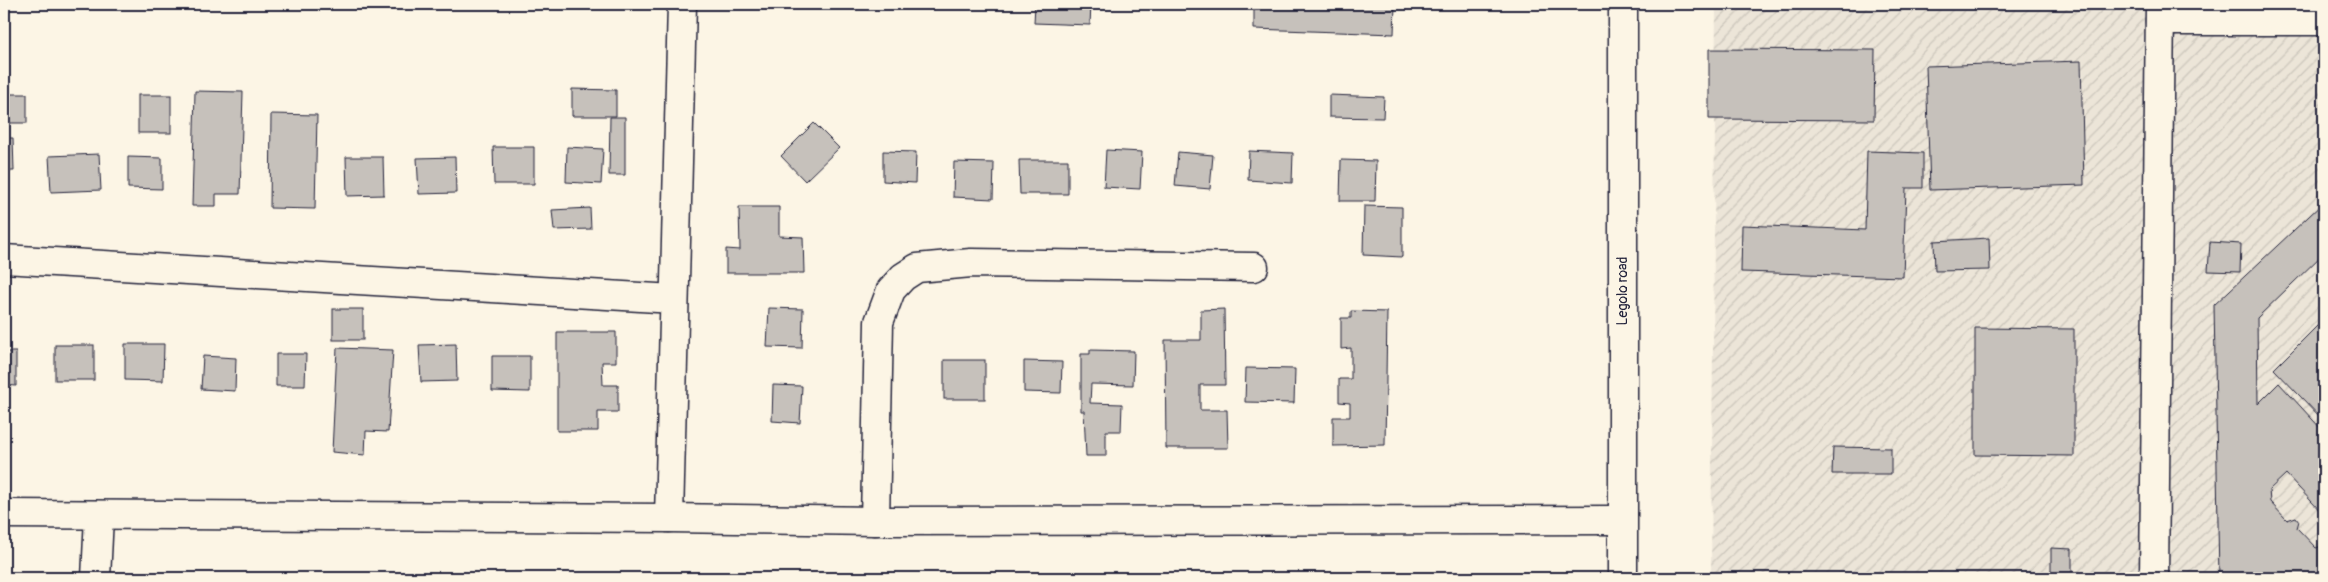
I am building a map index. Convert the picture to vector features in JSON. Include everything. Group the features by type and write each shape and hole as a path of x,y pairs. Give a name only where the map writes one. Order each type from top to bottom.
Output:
{"street":[{"path":"669,518 682,4"},
{"name":"Legolo road","path":"1623,4 1623,578"},
{"path":"2154,578 2160,12 2324,21"},
{"path":"4,259 674,299"},
{"path":"874,521 880,322 891,290 903,277 917,268 971,263 1254,267"},
{"path":"4,514 874,521 1622,520"},
{"path":"96,578 99,516"}],"shaded area":[{"path":"1716,4 2324,4 2324,578 1711,578"}],"building":[{"path":"1035,4 1091,4 1090,25 1034,23"},
{"path":"1254,4 1395,4 1394,34 1254,29"},
{"path":"1709,49 1875,50 1874,120 1709,119"},
{"path":"2081,61 2084,185 1930,190 1926,66"},
{"path":"572,89 616,90 616,116 572,116"},
{"path":"195,91 243,92 240,194 216,194 216,206 192,206"},
{"path":"4,94 27,94 27,123 4,123"},
{"path":"138,95 171,95 171,133 138,133"},
{"path":"1329,95 1384,97 1383,118 1329,117"},
{"path":"271,114 317,115 315,209 270,208"},
{"path":"610,117 625,117 625,175 609,175"},
{"path":"814,123 839,148 805,181 781,156"},
{"path":"4,138 13,138 14,171 4,171"},
{"path":"493,147 534,147 534,184 494,184"},
{"path":"567,147 603,149 601,184 566,182"},
{"path":"1106,150 1142,152 1140,189 1104,187"},
{"path":"883,151 916,152 915,183 883,181"},
{"path":"1249,151 1293,153 1292,183 1248,180"},
{"path":"1867,151 1923,153 1923,188 1906,188 1903,277 1741,272 1742,225 1865,230"},
{"path":"1178,152 1213,155 1210,189 1175,186"},
{"path":"99,154 101,190 51,192 49,156"},
{"path":"128,157 162,158 162,189 128,188"},
{"path":"346,157 383,157 384,195 347,196"},
{"path":"455,157 456,193 419,194 417,158"},
{"path":"1019,160 1068,160 1068,194 1020,194"},
{"path":"1341,160 1376,161 1375,201 1340,201"},
{"path":"954,162 994,163 993,199 953,197"},
{"path":"2324,202 2324,253 2257,318 2258,404 2279,383 2324,432 2324,515 2286,474 2269,490 2270,502 2287,520 2296,517 2299,521 2297,528 2316,548 2324,545 2324,578 2219,578 2214,305"},
{"path":"1364,206 1402,207 1402,257 1363,255"},
{"path":"739,207 779,207 779,236 803,237 804,273 726,273 726,249 740,250"},
{"path":"590,208 591,229 554,230 552,210"},
{"path":"1989,238 1990,270 1935,271 1934,241"},
{"path":"2210,242 2241,244 2240,272 2208,271"},
{"path":"769,308 803,309 802,348 767,347"},
{"path":"333,309 363,309 363,340 333,340"},
{"path":"1224,309 1225,385 1200,385 1200,410 1227,410 1228,448 1166,448 1165,340 1201,340 1201,310"},
{"path":"1351,311 1387,312 1385,445 1333,446 1333,417 1350,417 1350,403 1339,402 1339,379 1351,379 1351,348 1341,349 1341,318 1351,318"},
{"path":"2324,319 2324,421 2274,369"},
{"path":"1975,328 2074,329 2074,456 1975,455"},
{"path":"557,332 616,332 616,362 602,362 603,385 618,385 618,412 598,412 598,431 557,431"},
{"path":"125,344 164,344 163,381 125,380"},
{"path":"456,344 457,381 421,382 419,345"},
{"path":"55,345 94,345 94,380 55,380"},
{"path":"337,348 393,350 388,432 366,431 365,455 332,452"},
{"path":"1090,350 1134,351 1133,385 1091,384 1090,403 1122,404 1121,431 1106,431 1106,456 1086,456 1084,411 1081,411 1081,354 1090,354"},
{"path":"4,352 16,352 16,386 4,385"},
{"path":"276,354 306,354 305,386 276,386"},
{"path":"203,356 236,358 235,391 201,389"},
{"path":"492,356 530,356 530,392 492,391"},
{"path":"944,360 985,360 985,399 944,399"},
{"path":"1024,361 1062,362 1061,393 1024,392"},
{"path":"1246,368 1295,369 1294,403 1245,402"},
{"path":"773,385 802,386 800,423 772,421"},
{"path":"1833,447 1891,448 1891,474 1832,474"},
{"path":"2051,548 2072,549 2072,578 2051,578"}]}
